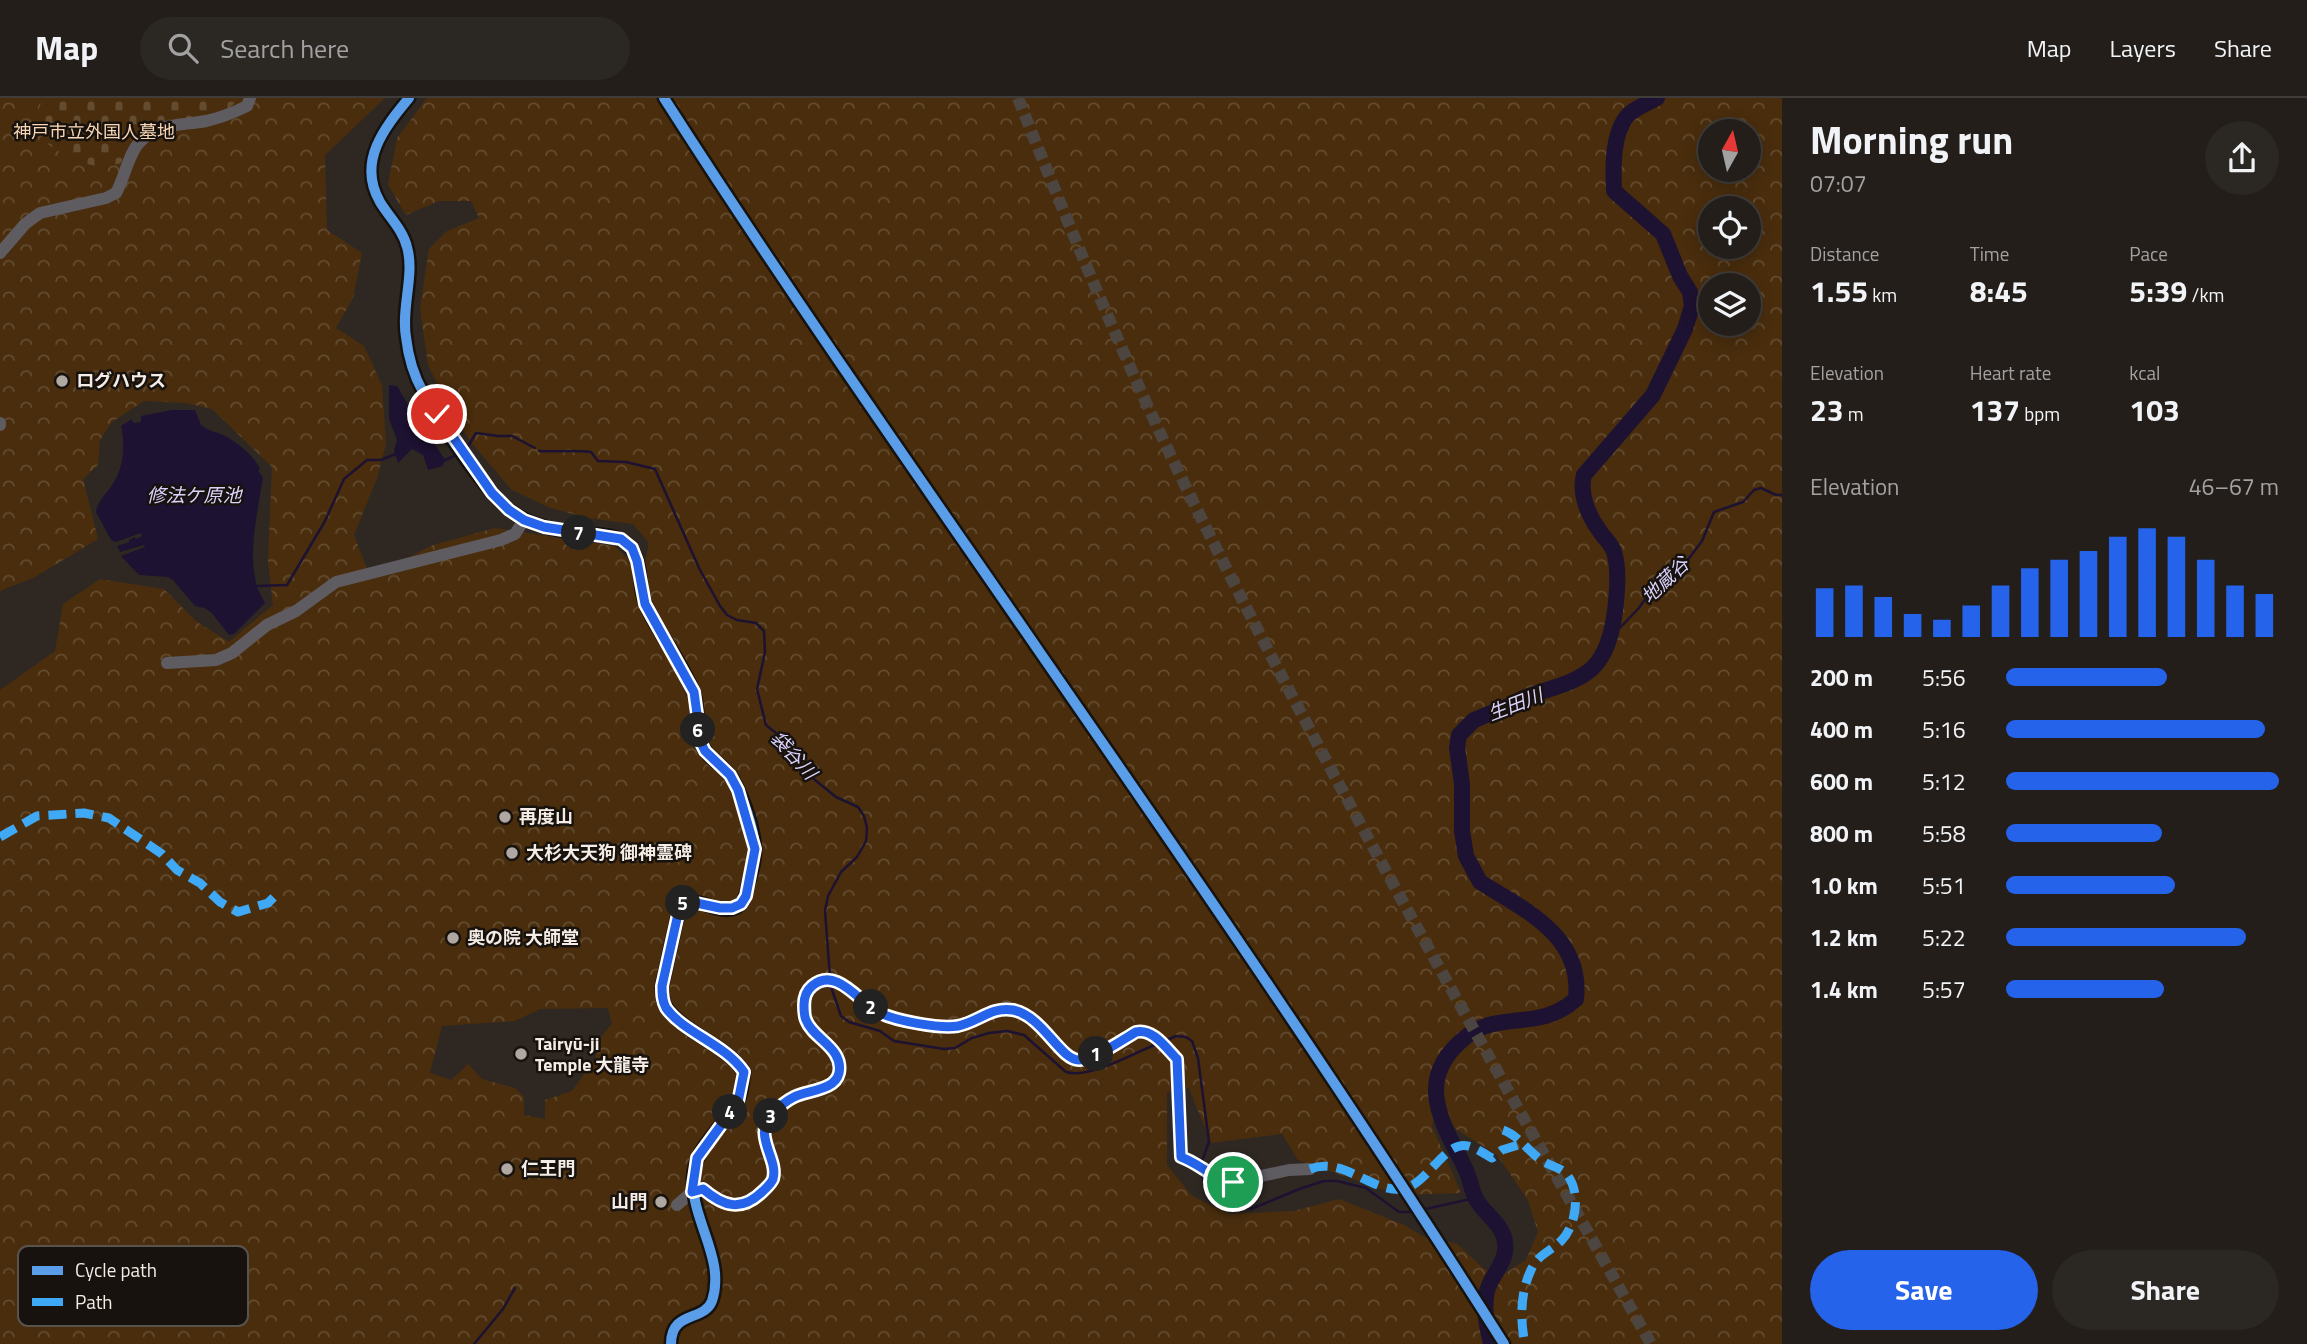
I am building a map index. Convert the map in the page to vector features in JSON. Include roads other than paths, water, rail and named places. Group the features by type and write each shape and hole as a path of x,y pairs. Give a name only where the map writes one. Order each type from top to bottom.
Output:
{"street":[{"path":"0,253 25,224 40,213 106,198 116,193 137,144 154,130 205,121 236,112 247,106 250,98"},
{"path":"409,98 380,137 372,154 370,167 379,200 408,247 405,336 422,391 492,493 509,510 524,520 544,527 621,539 632,548 645,604 694,692 701,743 705,751 730,775 738,790 755,849 746,896 741,904 732,908 720,908 687,901 680,905 662,986 662,999 672,1013 736,1061 744,1072 738,1102 697,1158 692,1192 715,1270 712,1301 708,1307 675,1326 671,1344"},
{"path":"167,663 216,660 232,653 267,625 296,611 336,582 501,540 515,534 524,520"},
{"path":"677,1205 692,1192 703,1189 717,1201 732,1205 753,1200 771,1183 774,1176 764,1137 770,1117 791,1098 821,1089 834,1081 839,1072 838,1062 831,1048 806,1023 806,994 822,981 847,986 879,1013 940,1026 957,1026 999,1009 1025,1013 1037,1021 1066,1055 1076,1060 1087,1059 1142,1030 1161,1043 1177,1059 1181,1157 1191,1160 1221,1180 1233,1182 1289,1170 1310,1169"}],"water":[{"path":"389,385 397,386 412,411 419,412 417,420 444,458 443,466 428,470 423,455 412,449 398,463 394,450 397,440 389,419"},
{"name":"修法ケ原池","path":"172,410 195,410 201,425 227,437 251,455 263,477 253,556 257,585 265,603 234,634 229,635 211,612 195,606 173,580 168,577 139,575 121,556 145,547 144,545 120,552 117,546 142,536 141,533 116,542 111,540 96,512 120,469 123,447 121,426 132,419 133,423 141,422 141,416"}],"waterway":[{"name":"生田川","path":"1491,1344 1485,1304 1489,1285 1504,1256 1504,1236 1474,1195 1467,1172 1441,1116 1436,1084 1450,1052 1467,1036 1493,1024 1549,1015 1562,1009 1576,999 1576,977 1570,958 1548,927 1480,882 1466,856 1457,748 1459,735 1474,720 1523,698 1575,680 1587,672 1597,663 1611,633 1616,597 1616,558 1588,511 1583,489 1584,475 1653,395 1685,329 1692,306 1690,292 1680,276 1663,234 1614,191 1616,141 1623,122 1631,112 1657,98"},
{"path":"467,448 476,433 512,436 535,448"},
{"name":"袋谷川","path":"539,451 591,452 598,461 626,462 655,469 699,568 720,606 727,615 737,620 756,623 764,631 765,652 757,689 766,725 787,742 805,770 815,780 836,797 858,807 867,828 866,841 857,857 841,872 828,896 825,911 830,977"},
{"path":"256,586 287,585 325,521 344,479 367,460 381,460 398,453"},
{"path":"441,462 454,456"},
{"name":"地蔵谷","path":"1612,636 1656,585 1678,573 1702,541 1714,512 1743,502 1754,490 1761,488 1782,495"},
{"name":"袋谷川","path":"830,984 841,1016 849,1022 880,1031 894,1041 944,1049 955,1048 972,1038 989,1033 1007,1031 1024,1035 1066,1072 1076,1073 1099,1069 1157,1044"},
{"name":"袋谷川","path":"1167,1040 1176,1036 1186,1037 1192,1041 1198,1058 1209,1142 1202,1161"},
{"name":"袋谷川","path":"1200,1171 1209,1193 1215,1200 1227,1206 1251,1209 1324,1181 1337,1181 1366,1188 1399,1212 1412,1212 1475,1198"},
{"path":"474,1344 503,1309 515,1288"}],"tunnel":[{"path":"664,98 850,378 1276,997 1504,1344"},
{"path":"1018,98 1138,385 1237,589 1410,915 1651,1344"}],"place":[{"name":"ログハウス","path":"62,381"},
{"name":"再度山","path":"505,817"},
{"name":"大杉大天狗 御神霊碑","path":"512,853"},
{"name":"奥の院 大師堂","path":"453,938"},
{"name":"Tairyū-ji Temple 大龍寺","path":"521,1054"},
{"name":"仁王門","path":"507,1169"},
{"name":"山門","path":"661,1202"}],"park label":[{"name":"神戸市立外国人墓地","path":"94,132"}]}
